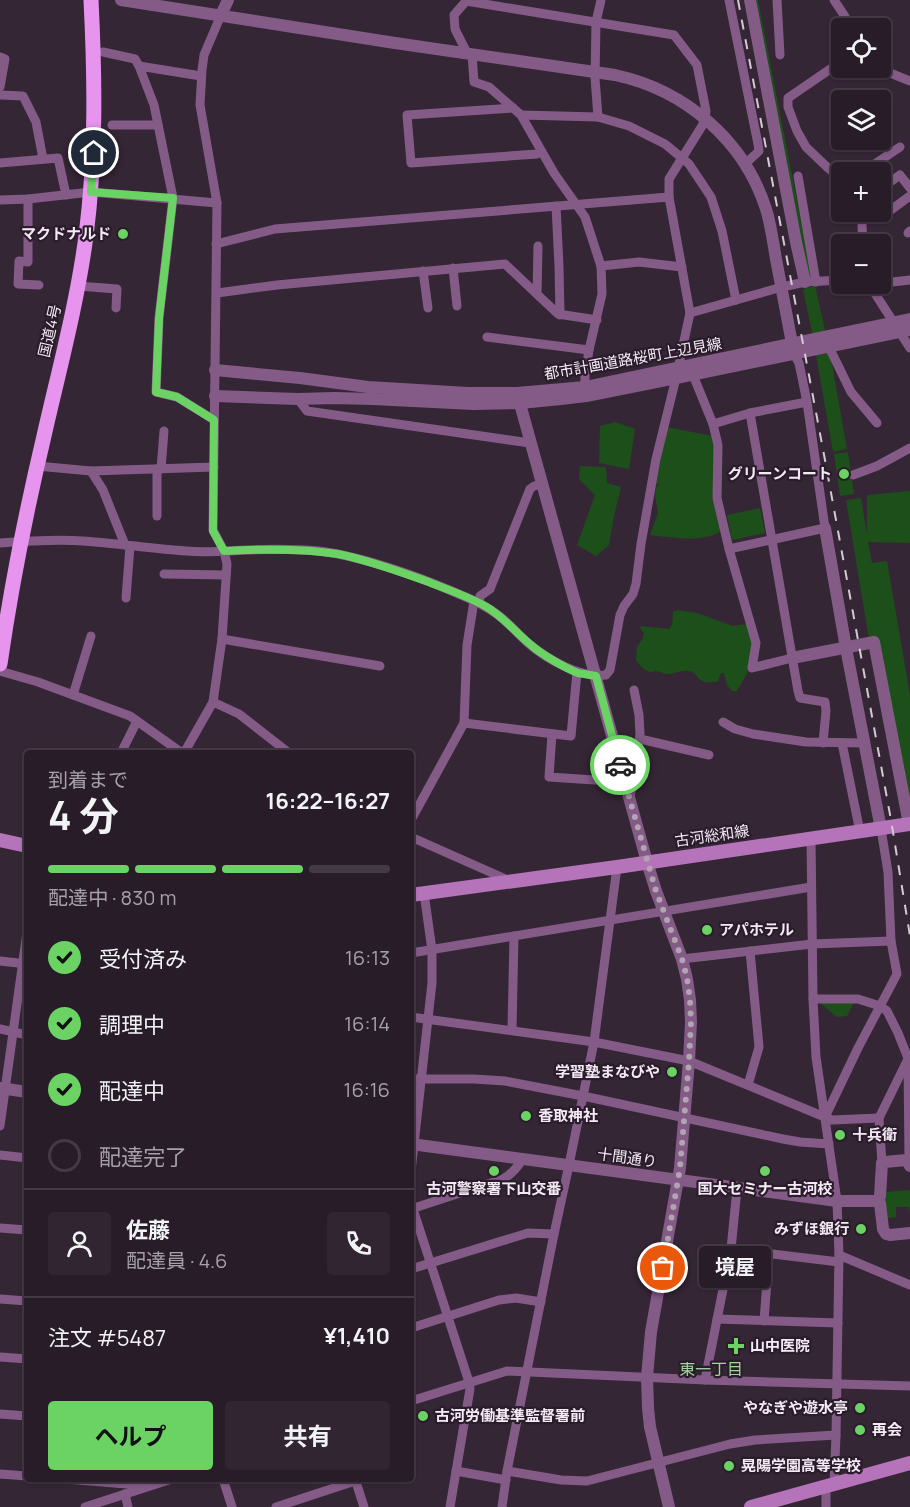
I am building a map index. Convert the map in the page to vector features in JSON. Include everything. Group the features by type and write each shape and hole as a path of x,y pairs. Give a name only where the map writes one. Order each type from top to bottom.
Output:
{"highway":[{"name":"国道4号","path":"0,664 20,541 78,286 86,237 94,153 91,0"}],"main road":[{"name":"古河総和線","path":"418,894 910,824"},
{"path":"0,840 24,845"},
{"path":"751,1507 910,1463"}],"street":[{"path":"122,0 629,78 656,88 686,104 727,140 745,164 754,179 765,208 793,349 799,363 807,402 825,528 888,872 891,941 897,974 825,1117"},
{"path":"185,750 213,702 222,639 227,564 224,551 213,531 217,203 200,105 204,56 228,0"},
{"path":"597,117 596,22 601,0"},
{"path":"729,0 759,151 745,164"},
{"path":"750,0 796,242 811,282"},
{"path":"777,0 780,55"},
{"path":"834,0 846,18"},
{"path":"0,543 81,541 189,551 262,549 319,551 341,555 380,565 453,591 477,602 500,617 545,656 577,672 596,676 606,675 610,670 620,615 633,594 636,584 656,459 678,373 690,313 669,197 669,179 705,119 706,111 697,65 674,35 467,1 454,15 455,29 470,54 474,82 489,87 521,115 554,173 585,217 601,266 602,294 589,350 585,392"},
{"path":"103,52 135,59 139,66 154,105 173,198 159,318 156,392 177,397 214,420"},
{"path":"0,57 5,59 0,87"},
{"path":"139,66 201,76"},
{"path":"831,69 788,98 788,107 806,147 831,170"},
{"path":"891,73 910,81"},
{"path":"0,95 23,96 36,122 43,159"},
{"path":"513,108 407,115 411,163 537,154"},
{"path":"521,115 597,117 629,126 665,144 689,164 711,197 722,231 736,300"},
{"path":"112,125 158,125"},
{"path":"878,162 900,147"},
{"path":"0,163 58,158 66,195"},
{"path":"891,181 900,175 910,188"},
{"path":"798,176 811,282"},
{"path":"0,200 91,192 217,203"},
{"path":"891,210 910,196"},
{"path":"216,244 275,229 669,197"},
{"path":"28,199 28,262 19,261 18,284 39,285"},
{"path":"556,206 560,315"},
{"path":"537,294 538,246"},
{"path":"601,266 639,262 682,267"},
{"path":"217,293 277,285 505,264 558,314 597,320"},
{"path":"453,268 458,306"},
{"path":"423,271 428,308"},
{"path":"891,282 910,280"},
{"path":"690,313 782,287 831,281"},
{"path":"78,286 117,289 116,308"},
{"path":"876,294 901,328 910,348"},
{"name":"都市計画道路桜町上辺見線","path":"678,373 693,375 793,349 829,347 901,328 910,319"},
{"name":"都市計画道路桜町上辺見線","path":"215,396 473,404 585,392 901,328"},
{"path":"487,337 589,350"},
{"path":"829,347 851,392 877,423"},
{"name":"都市計画道路桜町上辺見線","path":"215,370 368,387 519,398"},
{"path":"693,375 713,424 718,445 717,498 756,643 753,668 874,642 910,824"},
{"path":"519,398 648,862 682,959 690,1000 689,1061 679,1181 650,1341 647,1377 648,1408 669,1507"},
{"path":"298,399 307,411 530,443"},
{"path":"713,424 750,413 807,402"},
{"path":"750,413 800,698 825,702 823,743"},
{"path":"157,516 159,469 164,431"},
{"path":"853,475 910,448"},
{"path":"37,466 91,471 214,468"},
{"path":"91,471 128,545 126,598"},
{"path":"414,815 464,723 467,645 477,602 480,596 490,589 530,489 542,484"},
{"path":"729,549 825,528"},
{"path":"164,574 226,575"},
{"path":"73,695 91,636"},
{"path":"222,639 380,666"},
{"path":"0,671 38,682 130,716 179,750"},
{"path":"464,723 571,736 577,672"},
{"path":"630,800 640,739 634,690"},
{"path":"213,702 238,714 285,750"},
{"path":"123,750 137,721"},
{"path":"723,722 735,729 753,734 806,742 864,743"},
{"path":"552,734 549,777 625,782"},
{"path":"640,739 709,755"},
{"path":"842,743 860,832"},
{"path":"414,838 510,881"},
{"path":"811,839 816,1057 837,1201 839,1258 836,1435 826,1507"},
{"path":"502,1507 554,1234 594,1042 617,867"},
{"path":"414,953 811,887"},
{"path":"414,1112 416,1079 429,1019 432,983 432,950 418,894"},
{"path":"512,1030 514,936"},
{"path":"682,959 812,944 891,941"},
{"path":"748,1085 759,1047 750,951"},
{"path":"0,960 24,964"},
{"path":"0,1126 3,1089 24,970"},
{"path":"813,999 858,999 880,1006 887,1011 908,1058 910,1164"},
{"path":"414,1017 594,1042 689,1061 832,1120 879,1118"},
{"path":"0,1029 24,1034"},
{"path":"908,1058 879,1118 882,1163 880,1196 875,1201 879,1203 885,1234 910,1233"},
{"path":"416,1079 474,1078 505,1081 791,1141 829,1144"},
{"path":"3,1089 24,1092"},
{"name":"十間通り","path":"414,1144 737,1189 837,1201 875,1201"},
{"path":"0,1155 24,1158"},
{"path":"414,1205 503,1179 510,1175 522,1160"},
{"path":"882,1163 906,1160 910,1164"},
{"path":"705,1380 731,1249 737,1189"},
{"path":"414,1215 470,1389 450,1507"},
{"path":"0,1228 24,1230"},
{"path":"414,1268 528,1233 554,1234"},
{"path":"731,1249 769,1254 839,1258 910,1285"},
{"path":"764,1321 769,1254"},
{"path":"414,1327 499,1300 516,1298 541,1302"},
{"path":"0,1299 24,1300"},
{"path":"717,1319 838,1323"},
{"path":"0,1357 24,1359"},
{"path":"414,1400 507,1371 910,1386"},
{"path":"0,1414 24,1416"},
{"path":"456,1471 587,1481 755,1440 836,1435"},
{"path":"0,1474 24,1476"},
{"path":"102,1482 147,1487"},
{"path":"85,1507 163,1482"},
{"path":"224,1482 232,1507"},
{"path":"276,1507 349,1482"},
{"path":"356,1482 364,1507"},
{"path":"124,1494 128,1507"}],"green space":[{"path":"749,0 758,0 812,278 800,280"},
{"path":"815,286 826,334 813,337 803,289"},
{"path":"830,353 847,449 833,452 816,355"},
{"path":"615,422 635,429 629,469 599,463 600,426"},
{"path":"666,427 713,436 716,447 715,495 712,495 712,498 722,530 714,534 690,539 650,535 658,513 655,495 656,487 660,485 656,484"},
{"name":"グリーンコート","path":"848,452 854,494 840,496 834,454"},
{"path":"580,466 606,467 607,483 621,487 609,545 596,556 577,545 595,495 579,479"},
{"path":"910,491 910,543 868,542 872,563 887,561 910,695 910,808 879,638 869,639 846,500 861,498 867,534 867,495"},
{"path":"760,508 765,533 732,540 727,515"},
{"path":"677,610 697,613 733,626 747,624 753,640 750,668 737,691 732,691 729,687 724,673 721,673 718,681 706,682 688,671 667,674 651,672 642,668 636,660 637,647 644,633 640,626 669,629 672,625 673,612"},
{"path":"854,1002 847,1016 837,1017 820,1003"},
{"path":"910,1190 910,1215 909,1207 896,1207 896,1217 887,1218 885,1192"}],"railway":[{"path":"738,0 825,460 910,936"}],"way so far":[{"path":"620,765 656,891 682,959 690,1000 689,1061 679,1181 663,1268"}],"place":[{"name":"マクドナルド","path":"123,234"},
{"name":"グリーンコート","path":"844,474"},
{"name":"アパホテル","path":"707,930"},
{"name":"学習塾まなびや","path":"672,1072"},
{"name":"香取神社","path":"526,1116"},
{"name":"十兵衛","path":"840,1135"},
{"name":"古河警察署下山交番","path":"494,1171"},
{"name":"国大セミナー古河校","path":"765,1171"},
{"name":"みずほ銀行","path":"861,1229"},
{"name":"境屋","path":"663,1268"},
{"name":"山中医院","path":"736,1346"},
{"name":"やなぎや遊水亭","path":"860,1408"},
{"name":"古河労働基準監督署前","path":"423,1416"},
{"name":"再会","path":"860,1430"},
{"name":"晃陽学園高等学校","path":"729,1466"}],"district":[{"name":"東一丁目","path":"711,1369"}],"route":[{"path":"94,153 91,192 173,198 159,318 156,392 177,397 214,420 213,531 224,551 262,549 319,551 341,555 380,565 453,591 486,607 545,656 577,672 596,676 620,765"}]}
